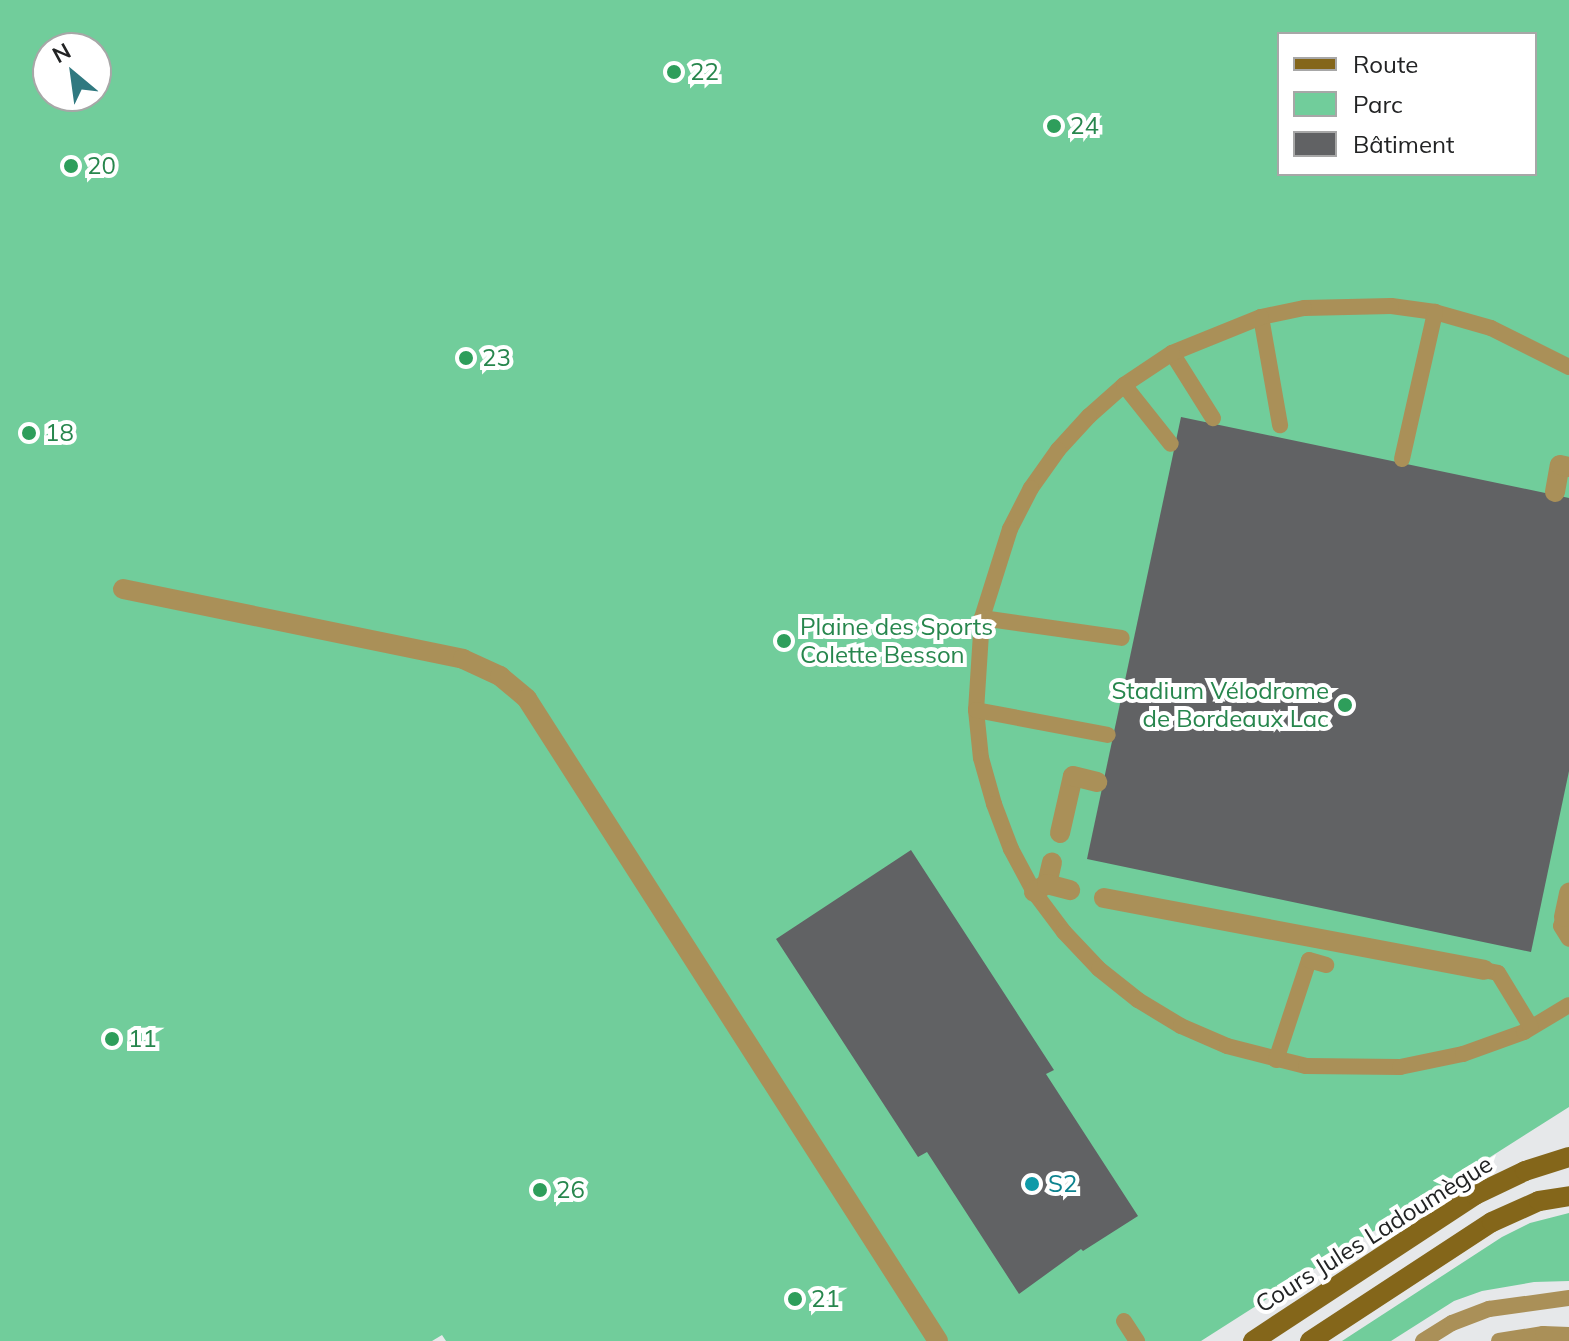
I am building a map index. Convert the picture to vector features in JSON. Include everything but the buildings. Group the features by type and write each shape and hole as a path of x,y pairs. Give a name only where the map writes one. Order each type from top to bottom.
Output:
{"main road":[{"name":"Cours Jules Ladoumègue","path":"1253,1341 1475,1195 1525,1171 1569,1157"},
{"path":"1310,1341 1492,1222 1539,1201 1569,1196"}],"street":[{"path":"1555,492 1560,465 1569,467"},
{"path":"123,589 463,659 500,676 527,699 938,1341"},
{"path":"1060,833 1073,776 1097,782"},
{"path":"1052,863 1041,888 1070,890"},
{"path":"1564,917 1569,893"},
{"path":"1104,898 1484,970"}],"lane":[{"path":"1569,367 1505,333 1435,312 1348,305 1261,317 1172,353 1124,385 1068,439 1031,488 998,558 982,618 976,664 976,710 981,758 1011,849 1041,888 1064,932 1099,969 1138,1000 1181,1026 1227,1046 1276,1060 1336,1068 1400,1067 1463,1054 1531,1027 1569,1005"},
{"path":"1402,459 1435,312"},
{"path":"1261,317 1280,425"},
{"path":"1172,353 1213,418"},
{"path":"1124,385 1171,444"},
{"path":"982,618 1122,638"},
{"path":"976,710 1108,735"},
{"path":"1564,917 1561,926 1569,939"},
{"path":"1276,1060 1309,960 1326,965"},
{"path":"1484,970 1498,973 1531,1027"},
{"path":"1423,1341 1452,1323 1489,1309 1569,1298"},
{"path":"1124,1321 1137,1341"},
{"path":"1499,1341 1543,1334 1569,1335"}],"green space":[{"name":"Plaine des Sports Colette Besson","path":"0,0 1569,0 1569,1107 1201,1341 446,1341 442,1335 432,1341 0,1341"},
{"path":"1569,1213 1569,1281 1534,1282 1482,1291 1454,1301 1391,1341 1342,1341 1502,1237 1530,1223"}],"place":[{"name":"22","path":"674,72"},
{"name":"24","path":"1054,126"},
{"name":"20","path":"71,166"},
{"name":"23","path":"466,358"},
{"name":"18","path":"29,433"},
{"name":"Plaine des Sports Colette Besson","path":"784,641"},
{"name":"Stadium Vélodrome de Bordeaux Lac","path":"1345,705"},
{"name":"11","path":"112,1039"},
{"name":"S2","path":"1032,1184"},
{"name":"26","path":"540,1190"},
{"name":"21","path":"795,1299"}]}
